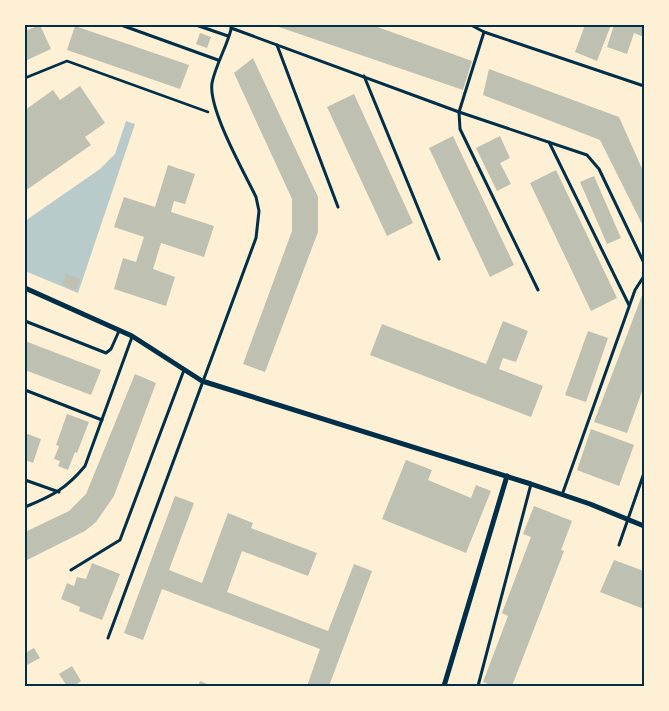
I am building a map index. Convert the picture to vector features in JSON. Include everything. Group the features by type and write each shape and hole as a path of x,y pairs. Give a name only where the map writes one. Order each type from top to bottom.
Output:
{"street":[{"path":"25,289 132,336 202,381 507,476 628,518 644,526"},
{"path":"444,686 507,476"}],"lane":[{"path":"121,25 218,60"},
{"path":"196,25 228,36"},
{"path":"471,25 484,32 644,86"},
{"path":"108,638 202,381 252,252 258,224 256,197 218,115 212,86 218,60 232,27 459,112 588,155 599,169 644,263"},
{"path":"484,32 459,112 460,129 538,290"},
{"path":"276,44 338,207"},
{"path":"364,75 439,259"},
{"path":"549,142 630,305"},
{"path":"562,495 635,290 644,276"},
{"path":"25,321 106,353 111,349 120,330"},
{"path":"25,507 59,492 73,481 85,466 132,336"},
{"path":"71,570 120,540 184,369"},
{"path":"25,390 102,420"},
{"path":"619,545 644,473"},
{"path":"25,480 59,492"},
{"path":"478,686 531,484"}],"path":[{"path":"25,78 67,61 218,115"}],"shaded area":[{"path":"126,121 135,124 78,293 25,271 25,221 100,169 115,154"}],"building":[{"path":"40,25 51,49 25,61 25,31"},
{"path":"273,25 372,25 472,61 463,90"},
{"path":"585,25 611,25 597,61 575,52"},
{"path":"614,25 644,25 644,37 634,33 627,54 607,47"},
{"path":"75,26 189,65 180,89 67,50"},
{"path":"200,33 211,37 207,48 196,44"},
{"path":"253,58 318,197 318,232 265,372 243,364 292,231 292,199 234,73"},
{"path":"489,69 619,117 644,173 644,228 600,140 483,95"},
{"path":"80,86 105,123 85,137 91,145 25,191 25,110 53,90 60,100"},
{"path":"354,94 413,223 387,236 327,107"},
{"path":"453,136 514,265 490,277 429,148"},
{"path":"500,136 510,158 500,163 511,184 497,191 476,148"},
{"path":"168,165 195,174 185,204 174,201 171,212 214,226 204,257 161,243 153,269 175,277 166,306 114,289 123,258 136,262 144,237 114,227 124,197 155,207"},
{"path":"556,170 617,298 591,311 530,183"},
{"path":"594,176 621,238 607,244 580,182"},
{"path":"66,274 80,279 76,290 62,285"},
{"path":"644,290 644,386 627,433 594,422"},
{"path":"503,321 528,331 516,362 503,358 499,369 543,386 531,417 370,355 382,324 486,364"},
{"path":"588,331 608,338 586,402 565,395"},
{"path":"25,341 101,370 91,395 25,370"},
{"path":"135,374 156,383 114,496 96,522 85,531 25,561 25,532 69,511 86,494"},
{"path":"67,414 89,422 68,470 58,466 60,461 54,459 59,446 56,445"},
{"path":"591,429 634,445 619,486 577,470"},
{"path":"25,433 41,439 33,463 25,460"},
{"path":"406,460 432,470 428,480 471,498 476,485 491,491 466,553 382,519"},
{"path":"175,496 194,503 169,570 202,583 228,513 253,523 251,528 317,553 308,576 242,551 227,592 328,631 354,564 372,571 329,686 307,686 320,649 162,589 143,640 124,633"},
{"path":"534,506 572,521 561,550 564,551 512,686 493,686 483,682 508,616 502,613 531,537 523,534"},
{"path":"614,560 644,571 644,609 600,592"},
{"path":"92,563 120,574 102,620 79,611 80,607 61,599 67,583 74,586 77,577 86,579"},
{"path":"34,648 40,658 25,666 25,653"},
{"path":"72,666 81,681 74,686 67,686 59,674"},
{"path":"200,681 212,686 198,686"}]}
